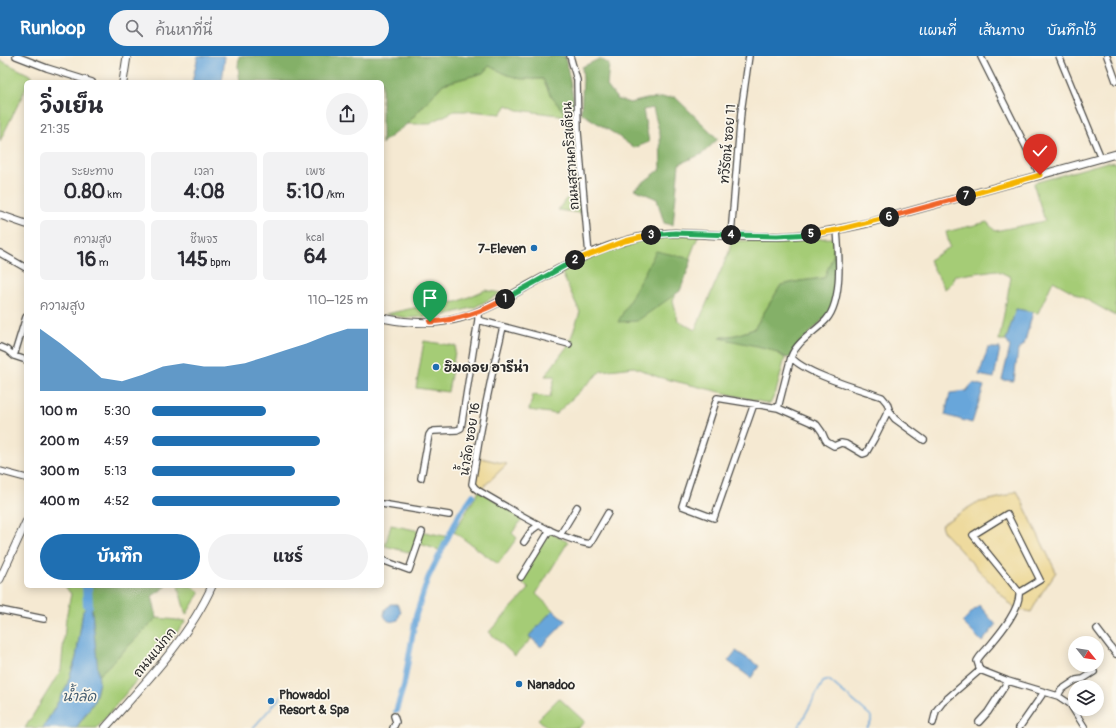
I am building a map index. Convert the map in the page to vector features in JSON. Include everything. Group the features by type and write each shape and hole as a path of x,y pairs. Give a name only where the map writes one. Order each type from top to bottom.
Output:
{"street":[{"path":"16,56 46,68 85,80"},
{"path":"123,80 127,56"},
{"name":"ถนนสุสานคริสเตียน","path":"570,56 576,80 579,113 578,132 589,255"},
{"name":"ทวีรัตน์ ซอย 11","path":"731,235 740,112 750,56"},
{"path":"1059,56 1101,158"},
{"path":"1107,56 1116,82"},
{"path":"981,57 1040,175"},
{"path":"384,318 402,321 430,322 478,316 499,302 559,268 625,241 648,235 675,233 790,236 837,230 1116,154"},
{"path":"0,215 24,223"},
{"path":"778,408 794,350 827,319 833,309 837,297 839,252 837,230"},
{"path":"0,253 24,267"},
{"path":"478,316 503,327 569,344"},
{"path":"421,478 429,435 431,432 457,430 461,428 478,316"},
{"path":"14,356 24,323"},
{"name":"น้ำลัด ซอย 16","path":"503,327 482,420 472,484 479,491 524,517 570,540 590,544 608,513"},
{"path":"0,347 7,350 14,356 24,359"},
{"path":"791,357 800,366 882,397 896,419 924,440"},
{"path":"754,404 714,518 682,506 717,398 754,404 778,408 817,425 825,439 834,446 846,444 863,454 866,453 889,409"},
{"path":"0,471 24,477"},
{"path":"384,504 449,515"},
{"path":"560,535 577,506"},
{"path":"980,670 977,661 1014,612 1018,604 1019,592 974,535 1007,514 1040,580 1019,592"},
{"path":"524,542 533,529 539,525"},
{"path":"1,575 24,526"},
{"path":"521,577 550,530"},
{"path":"384,561 409,570 422,532"},
{"name":"ถนนแม่กก","path":"105,728 189,628 201,609 211,588"},
{"path":"0,610 44,619"},
{"path":"1097,630 1116,654"},
{"path":"980,670 1008,681 1058,696 1070,704 1085,728"},
{"path":"933,723 936,712 942,703 980,670"},
{"path":"1058,696 1061,690 1076,680 1083,679 1094,672"},
{"path":"979,722 988,712 1008,681"},
{"path":"1019,728 1044,692"},
{"path":"393,728 396,722 394,716"}],"green space":[{"path":"239,56 565,56 573,96 575,135 570,130 567,116 551,96 543,79 521,79 489,66 483,73 443,84 407,124 384,141 384,80 240,80 238,67"},
{"path":"599,59 609,64 607,86 617,99 630,103 647,99 675,97 718,139 702,154 679,164 673,225 664,223 657,199 634,189 661,169 660,134 653,108 643,110 649,142 634,148 615,134 581,113 583,80 582,67"},
{"path":"0,60 32,76 30,80 24,80 24,92 0,141"},
{"path":"489,65 515,76 543,79 551,96 567,116 518,110 507,105 501,114 454,111 428,124 407,124 443,84 483,73"},
{"path":"1107,162 1116,163 1116,316 1053,281 1038,313 1016,309 1006,340 999,340 1011,277 996,270 954,276 952,283 945,289 929,260 950,247 946,232 987,222 995,231 1045,221 1034,183"},
{"path":"576,191 580,213 558,210 565,200"},
{"path":"699,234 673,300 678,321 695,330 729,252 731,241 834,238 833,257 824,278 781,285 754,329 736,335 721,337 770,349 785,358 776,392 770,404 658,377 634,367 601,371 556,414 529,410 533,395 550,397 555,376 545,376 569,344 580,312 561,271 610,249 648,238"},
{"path":"834,238 839,252 833,309 794,350 791,357 787,358 770,349 720,338 754,329 781,285 824,278 833,256"},
{"path":"656,251 692,259 680,291 637,321 618,322"},
{"path":"485,290 501,293 475,307 445,315 408,318 386,314 432,304 457,302"},
{"name":"ฮิมดอย อารีน่า","path":"424,341 456,346 448,392 416,388"},
{"path":"479,491 524,517 512,533 517,538 498,564 454,532"},
{"path":"391,525 449,537 442,551 417,543 412,553 385,546"},
{"path":"549,532 568,542 536,594 553,610 529,636 531,639 515,656 489,632 529,589 518,579 533,559"},
{"path":"66,588 91,588 91,602 83,611 76,658 66,688 43,728 25,728 61,670 66,618 71,594"},
{"path":"91,588 164,588 152,596 157,618 98,676"},
{"path":"179,588 194,588 200,592 186,615"},
{"path":"157,618 186,621 97,728 76,728 89,710 95,698 98,676"},
{"path":"559,698 585,722 578,728 548,728 538,719"}],"sand":[{"path":"476,457 507,464 479,491 475,488"},
{"path":"1017,491 1056,572 1031,612 1014,608 944,533 941,525 976,503 1003,497"}],"water":[{"path":"198,56 225,56 222,80 192,80"},
{"path":"1016,309 1033,312 1024,345 1018,350 1014,381 1002,380 1010,347 1006,340"},
{"path":"988,348 1000,348 994,378 979,375"},
{"path":"973,383 984,386 972,423 945,415 950,393 966,391"},
{"name":"น้ำลัด","path":"91,602 99,682 94,702 76,728 43,728 66,688 76,658 83,611"},
{"path":"390,604 397,604 401,611 398,620 390,621 386,619 384,615 385,610"},
{"path":"979,605 996,625 982,642 962,622"},
{"path":"553,610 566,621 541,647 529,636"},
{"path":"736,651 759,666 751,678 728,661"}],"waterway":[{"path":"396,711 404,685 416,615 428,578 460,513 473,495"},
{"name":"น้ำลัด","path":"87,588 88,605"},
{"path":"798,728 823,682 829,680 871,716 871,722 867,728"},
{"path":"253,728 285,692"}],"place":[{"name":"7-Eleven","path":"534,248"},
{"name":"ฮิมดอย อารีน่า","path":"436,367"},
{"name":"Nanadoo","path":"519,684"},
{"name":"Phowadol Resort & Spa","path":"271,701"}],"route":[{"path":"430,322 451,320 478,312 499,302 559,268 637,237 675,233 797,236 837,230 868,223 1040,175"}]}
